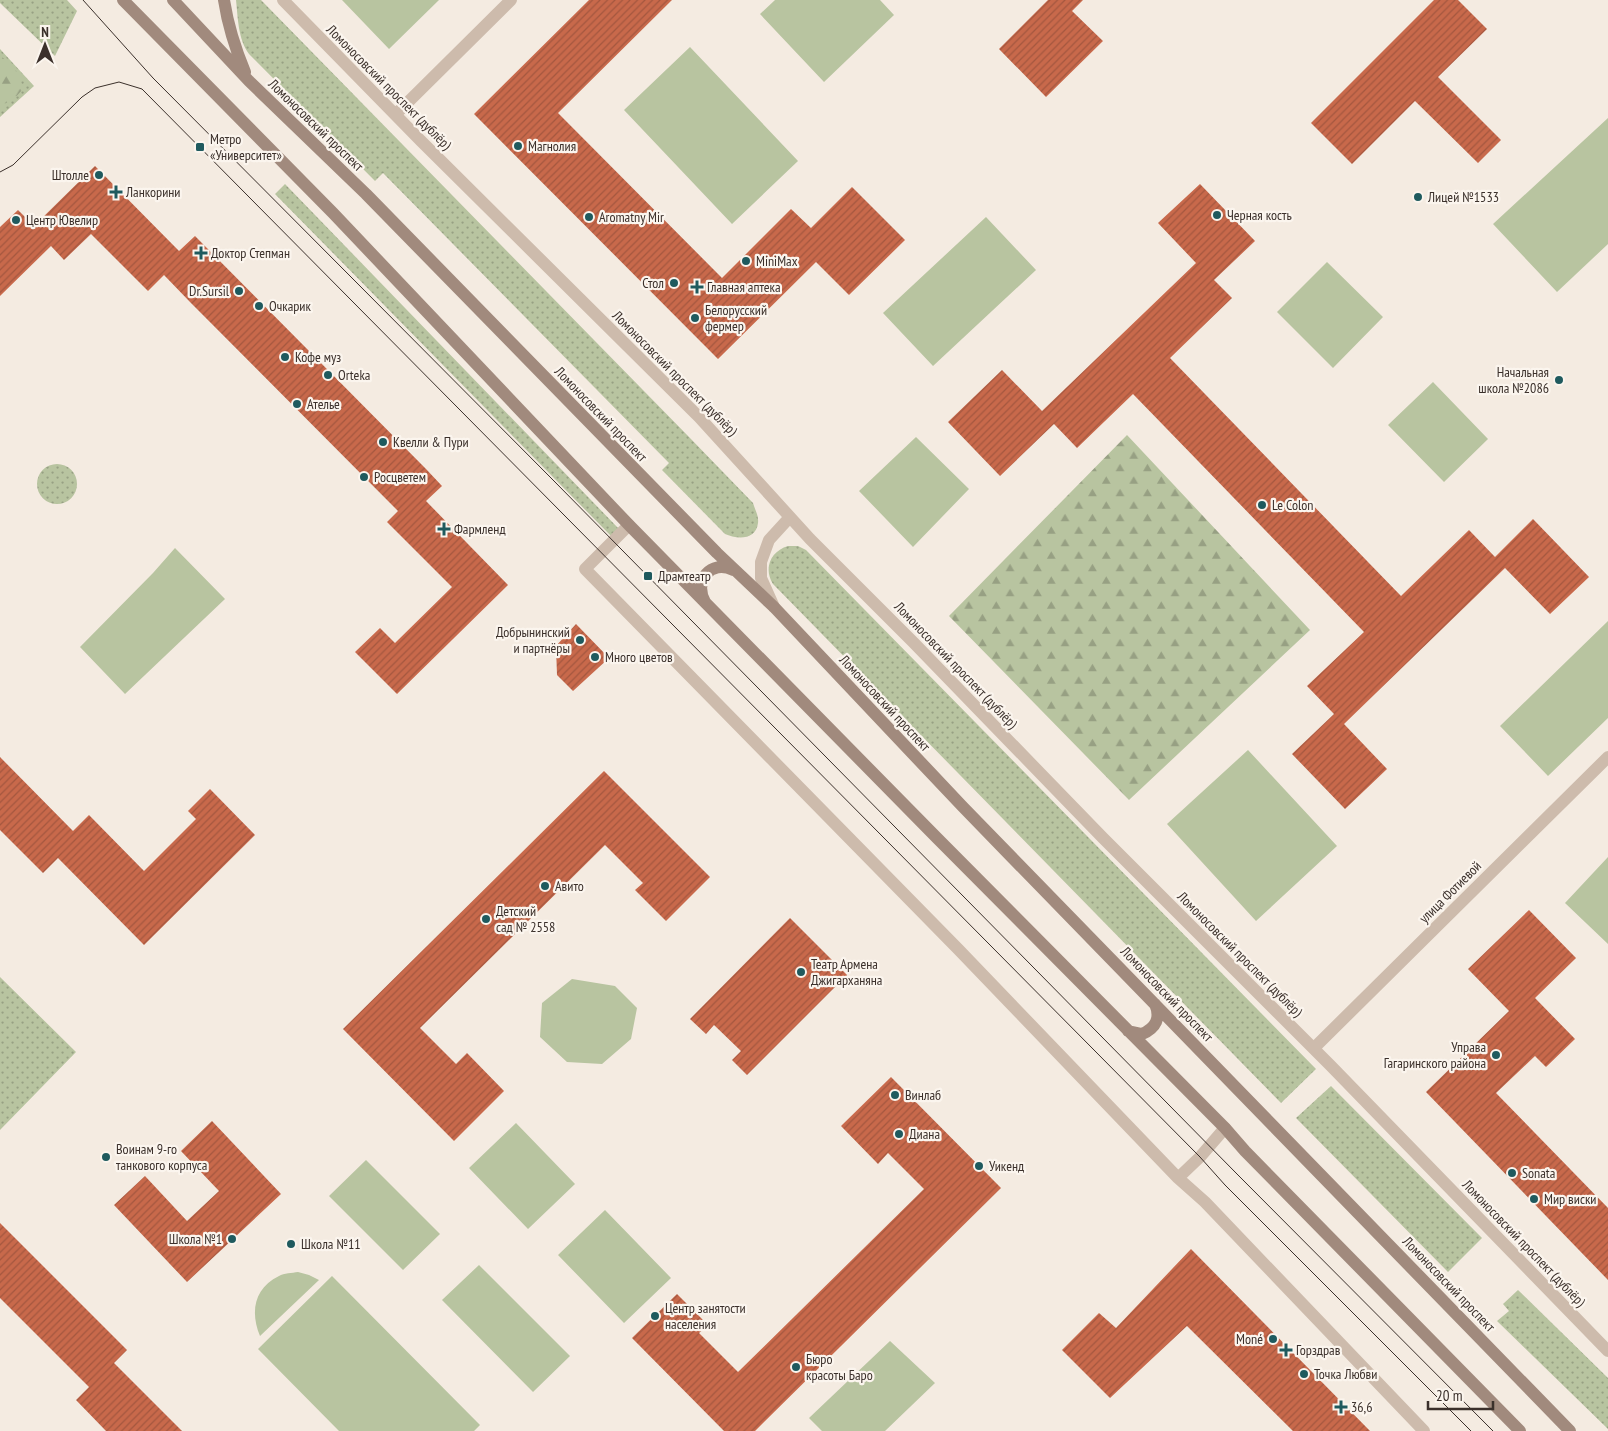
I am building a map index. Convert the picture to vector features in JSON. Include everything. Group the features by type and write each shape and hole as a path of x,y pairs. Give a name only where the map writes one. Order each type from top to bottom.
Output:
{"main road":[{"path":"123,0 340,220 629,525 1225,1128 1272,1179 1520,1431"},
{"name":"Ломоносовский проспект","path":"173,0 249,81 366,194 735,571 774,607 963,807 1570,1431"},
{"path":"224,0 236,50 249,81"},
{"path":"706,602 700,588 706,573 720,567 728,567 735,571"},
{"path":"1128,1031 1142,1034 1154,1027 1158,1016 1156,1004"}],"street":[{"name":"Ломоносовский проспект (дублёр)","path":"283,0 699,417 790,517 1103,838 1314,1048 1608,1351"},
{"path":"396,114 512,0"},
{"path":"774,607 761,578 761,562 769,540 790,517"},
{"path":"629,525 585,569 965,957 1178,1178 1205,1202 1424,1431"},
{"name":"улица Фотиевой","path":"1314,1048 1608,757"},
{"path":"1178,1178 1200,1157 1225,1128"}],"green space":[{"path":"0,0 67,0 77,11 55,56 0,3"},
{"path":"236,0 261,0 689,437 753,503 758,520 754,533 745,537 725,534 662,470 669,463 383,173 375,181 249,54 241,35"},
{"path":"342,0 439,0 389,49"},
{"path":"775,0 880,0 894,15 824,82 760,14"},
{"path":"690,47 798,161 732,224 624,110"},
{"path":"0,49 34,86 0,117"},
{"path":"0,55 18,74 22,90 14,99 0,106"},
{"path":"1608,118 1608,244 1557,292 1493,224"},
{"path":"285,184 619,529 611,536 275,194"},
{"path":"986,217 1036,270 933,366 883,313"},
{"path":"1327,262 1383,317 1333,368 1277,312"},
{"path":"1433,382 1488,439 1444,482 1388,425"},
{"path":"1127,435 1310,630 1129,800 949,616"},
{"path":"916,437 969,489 913,547 859,491"},
{"path":"61,464 68,467 74,473 77,484 76,492 68,501 61,504 53,504 46,501 38,492 37,480 40,473 49,465"},
{"path":"788,546 798,546 806,550 1316,1069 1281,1103 773,584 769,572 770,561 777,552"},
{"path":"175,548 225,599 125,694 80,647"},
{"path":"1608,621 1608,718 1548,776 1500,726"},
{"path":"1248,750 1337,846 1256,921 1167,824"},
{"path":"1608,857 1608,944 1565,903"},
{"path":"0,977 76,1052 0,1130"},
{"path":"572,979 615,986 637,1008 631,1039 602,1064 567,1062 540,1037 542,1003"},
{"path":"1331,1086 1482,1238 1448,1272 1296,1118"},
{"path":"516,1123 575,1184 528,1229 469,1168"},
{"path":"366,1160 440,1234 403,1270 329,1196"},
{"path":"605,1210 671,1278 624,1323 558,1255"},
{"path":"479,1265 570,1356 533,1392 442,1300"},
{"path":"298,1272 319,1280 260,1336 255,1318 256,1301 259,1294 264,1287 279,1276"},
{"path":"332,1276 480,1425 474,1431 339,1431 258,1349"},
{"path":"1518,1290 1608,1378 1608,1429 1497,1321 1509,1311 1503,1304"},
{"path":"890,1341 935,1383 885,1431 822,1431 809,1418"}],"building":[{"path":"589,0 672,0 558,113 722,278 791,209 811,228 852,187 905,240 849,295 816,262 718,359 474,114"},
{"path":"1048,0 1083,0 1072,11 1103,41 1046,97 999,49"},
{"path":"1434,0 1458,0 1487,29 1438,77 1501,140 1478,163 1415,101 1352,164 1311,123"},
{"path":"95,166 179,251 195,236 426,469 442,486 426,501 508,585 397,694 355,652 380,628 395,643 452,587 387,522 398,511 164,275 148,291 91,234 64,260 51,246 0,296 0,227 18,210 34,226"},
{"path":"1200,184 1255,241 1214,280 1232,298 1170,358 1401,596 1469,530 1495,557 1533,519 1589,577 1550,614 1505,568 1344,724 1387,769 1345,809 1292,754 1334,714 1307,686 1364,632 1133,394 1077,448 1054,424 1000,476 948,422 1002,370 1042,411 1196,263 1158,223"},
{"path":"576,624 609,658 573,691 557,675 556,646"},
{"path":"0,757 73,831 89,815 144,871 196,819 188,811 210,789 255,835 144,945 58,858 43,873 0,830"},
{"path":"604,771 710,877 666,921 635,890 643,883 605,845 420,1028 456,1064 467,1053 504,1091 454,1141 343,1029"},
{"path":"1529,910 1576,958 1535,998 1575,1039 1546,1067 1535,1056 1496,1093 1608,1208 1608,1280 1426,1092 1509,1011 1468,969"},
{"path":"790,918 847,975 747,1075 732,1060 741,1051 714,1025 706,1034 690,1019"},
{"path":"891,1077 1001,1188 755,1431 724,1431 632,1338 677,1294 708,1325 699,1333 738,1372 924,1189 888,1153 878,1164 841,1126"},
{"path":"212,1121 281,1194 187,1282 114,1205 145,1176 187,1221 219,1191 181,1151"},
{"path":"0,1223 127,1350 114,1363 182,1431 106,1431 76,1400 89,1387 0,1298"},
{"path":"1191,1249 1370,1431 1293,1431 1187,1326 1110,1398 1062,1350 1099,1313 1116,1328"}],"tram line":[{"path":"83,0 153,78 1493,1431"},
{"path":"0,172 13,165 82,97 95,88 119,82 142,89 1200,1157 1225,1185 1471,1431"}],"place":[{"name":"Магнолия","path":"518,146"},
{"name":"Метро «Университет»","path":"200,147"},
{"name":"Штолле","path":"99,175"},
{"name":"Ланкорини","path":"116,192"},
{"name":"Лицей №1533","path":"1418,197"},
{"name":"Черная кость","path":"1217,215"},
{"name":"Aromatny Mir","path":"589,217"},
{"name":"Центр Ювелир","path":"16,220"},
{"name":"Доктор Степман","path":"201,253"},
{"name":"MiniMax","path":"746,261"},
{"name":"Стол","path":"674,283"},
{"name":"Главная аптека","path":"697,287"},
{"name":"Dr.Sursil","path":"239,291"},
{"name":"Очкарик","path":"259,306"},
{"name":"Белорусский фермер","path":"695,318"},
{"name":"Кофе муз","path":"285,357"},
{"name":"Orteka","path":"328,375"},
{"name":"Начальная школа №2086","path":"1559,380"},
{"name":"Ателье","path":"297,404"},
{"name":"Квелли & Пури","path":"383,442"},
{"name":"Росцветем","path":"364,477"},
{"name":"Le Colon","path":"1262,505"},
{"name":"Фармленд","path":"444,529"},
{"name":"Драмтеатр","path":"648,576"},
{"name":"Добрынинский и партнёры","path":"580,640"},
{"name":"Много цветов","path":"595,657"},
{"name":"Авито","path":"545,886"},
{"name":"Детский сад № 2558","path":"486,919"},
{"name":"Театр Армена Джигарханяна","path":"801,972"},
{"name":"Управа Гагаринского района","path":"1496,1055"},
{"name":"Винлаб","path":"895,1095"},
{"name":"Диана","path":"899,1134"},
{"name":"Воинам 9-го танкового корпуса","path":"106,1157"},
{"name":"Уикенд","path":"979,1166"},
{"name":"Sonata","path":"1512,1173"},
{"name":"Мир виски","path":"1534,1199"},
{"name":"Школа №1","path":"232,1239"},
{"name":"Школа №11","path":"291,1244"},
{"name":"Центр занятости населения","path":"655,1316"},
{"name":"Moné","path":"1273,1339"},
{"name":"Горздрав","path":"1286,1350"},
{"name":"Бюро красоты Баро","path":"796,1367"},
{"name":"Точка Любви","path":"1304,1374"},
{"name":"36,6","path":"1341,1407"}]}
